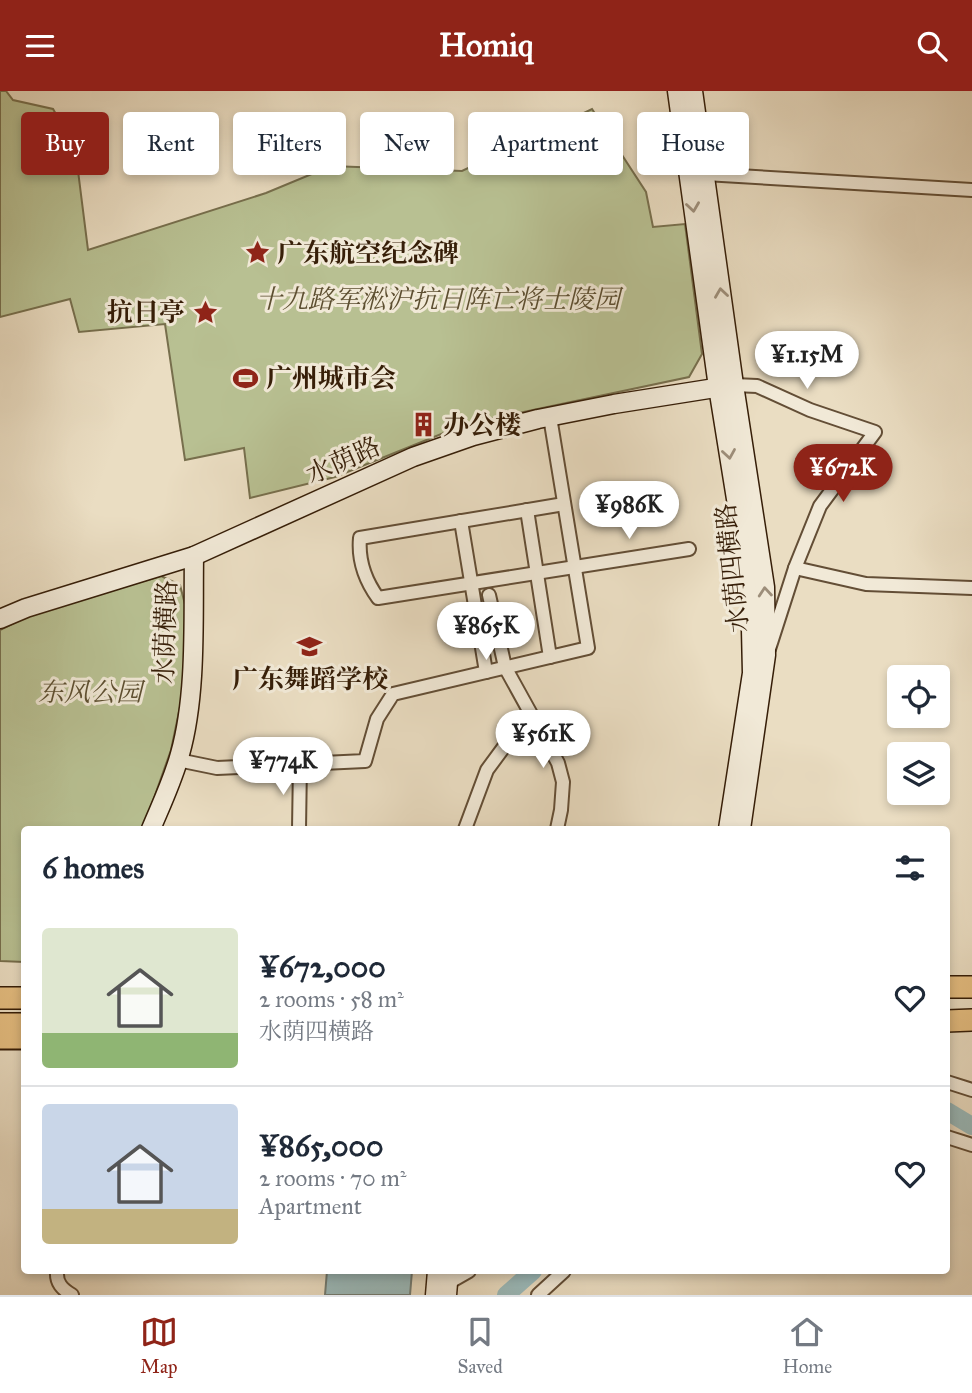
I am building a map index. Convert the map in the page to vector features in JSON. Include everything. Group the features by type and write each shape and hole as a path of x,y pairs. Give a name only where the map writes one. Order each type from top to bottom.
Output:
{"highway":[{"path":"950,987 972,987"},
{"path":"0,998 21,998"},
{"path":"950,1021 972,1020"},
{"path":"0,1024 21,1024"}],"main road":[{"path":"677,91 726,386"},
{"path":"693,91 696,112"},
{"path":"705,175 726,386"},
{"name":"水荫路","path":"0,619 52,599 194,556 413,457 473,436 550,417 726,386"},
{"name":"水荫四横路","path":"726,386 765,587 766,655 741,826"},
{"name":"水荫四横路","path":"726,386 750,586 752,628 752,673 728,826"},
{"name":"水荫横路","path":"152,826 178,760 184,736 190,687 194,556"},
{"path":"0,1039 21,1039"}],"street":[{"path":"722,175 972,190"},
{"path":"726,386 757,386 810,410 875,432 820,506 795,568 766,655"},
{"path":"178,760 217,768 365,761 377,719 393,694 588,648 550,417"},
{"path":"564,504 360,538 359,549 366,582 378,598 688,549"},
{"path":"527,510 550,657"},
{"path":"461,521 486,672"},
{"path":"795,568 866,584 972,588"},
{"path":"489,595 505,667 558,763 563,782 558,826"},
{"path":"466,826 487,770 529,713"},
{"path":"299,826 300,764"},
{"path":"950,1083 972,1090"},
{"path":"950,1138 972,1145"},
{"path":"57,1274 64,1290 72,1295"},
{"path":"443,1283 462,1274"},
{"path":"538,1295 561,1274"}],"green space":[{"name":"十九路军淞沪抗日阵亡将士陵园","path":"0,91 6,91 13,100 53,109 55,112 21,112 21,175 79,175 88,250 266,193 309,175 346,175 346,167 360,167 360,175 454,175 454,171 468,168 468,175 623,175 623,157 646,192 653,227 685,224 702,354 689,377 466,424 335,477 250,498 244,448 185,460 165,324 79,332 70,299 0,317"},
{"name":"东风公园","path":"161,576 180,585 189,620 186,678 171,750 144,826 21,826 21,962 0,961 0,630 40,610"}],"water":[{"path":"327,1274 412,1274 410,1295 325,1295"}],"waterway":[{"path":"950,1113 972,1126"},
{"path":"506,1295 530,1274"}],"place":[{"name":"广东航空纪念碑","path":"257,253"},
{"name":"抗日亭","path":"205,312"},
{"name":"广州城市会","path":"246,378"},
{"name":"办公楼","path":"423,425"},
{"name":"广东舞蹈学校","path":"310,647"}]}
